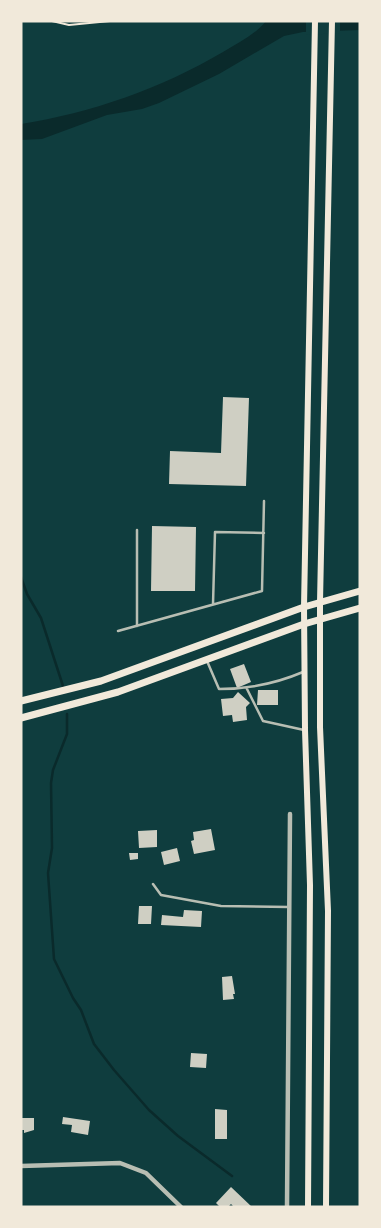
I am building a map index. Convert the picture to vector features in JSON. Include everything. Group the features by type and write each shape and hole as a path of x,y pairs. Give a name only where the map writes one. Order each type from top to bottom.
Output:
{"main road":[{"path":"308,1207 310,885 305,730 304,607 315,21"},
{"path":"326,1207 328,911 321,736 320,602 332,21"},
{"path":"21,701 101,681 304,607 360,591"},
{"path":"21,718 118,692 304,624 360,608"}],"street":[{"path":"287,1207 290,814"},
{"path":"21,1166 120,1163 146,1173 181,1207"}],"lane":[{"path":"118,631 262,590 264,501"},
{"path":"137,530 137,626"},
{"path":"213,604 215,532 264,533"},
{"path":"206,660 219,689 247,689 281,681 304,671"},
{"path":"247,689 263,721 305,730"},
{"path":"153,884 161,895 221,906 289,907"}],"path":[{"path":"52,21 69,25 110,21"}],"water":[{"path":"266,21 360,21 360,30 303,32 284,36 219,74 159,103 142,109 107,115 42,139 21,140 21,124 100,106 151,88 223,52 252,35"}],"pier":[{"path":"306,21 340,21 340,33 306,35"}],"building":[{"path":"223,397 249,398 246,486 169,484 170,451 221,453"},
{"path":"152,526 196,527 195,591 151,591"},
{"path":"244,664 251,682 237,688 230,669"},
{"path":"258,690 278,690 278,705 257,705"},
{"path":"238,692 250,703 246,707 247,720 233,722 232,715 223,716 221,699 233,698"},
{"path":"211,829 215,850 194,854 191,841 194,840 193,832"},
{"path":"157,830 157,847 139,848 138,831"},
{"path":"177,848 180,861 164,865 161,852"},
{"path":"129,853 138,853 138,859 130,860"},
{"path":"139,906 152,906 151,924 138,924"},
{"path":"184,910 202,911 201,927 161,925 162,915 183,917"},
{"path":"232,976 234,999 223,1000 222,977"},
{"path":"191,1053 207,1054 206,1068 190,1067"},
{"path":"215,1109 227,1110 227,1139 215,1139"},
{"path":"63,1117 90,1121 88,1135 71,1132 72,1125 62,1124"},
{"path":"21,1118 34,1118 34,1130 24,1133 24,1130 21,1130"},
{"path":"231,1187 252,1207 234,1207 231,1204 228,1207 220,1207 216,1203"}],"waterway":[{"path":"21,577 27,594 41,618 63,686"},
{"path":"67,714 67,734 53,770 51,783 52,848 48,873 54,959 81,1010 94,1044 114,1070 149,1110 178,1136 232,1176"}]}
